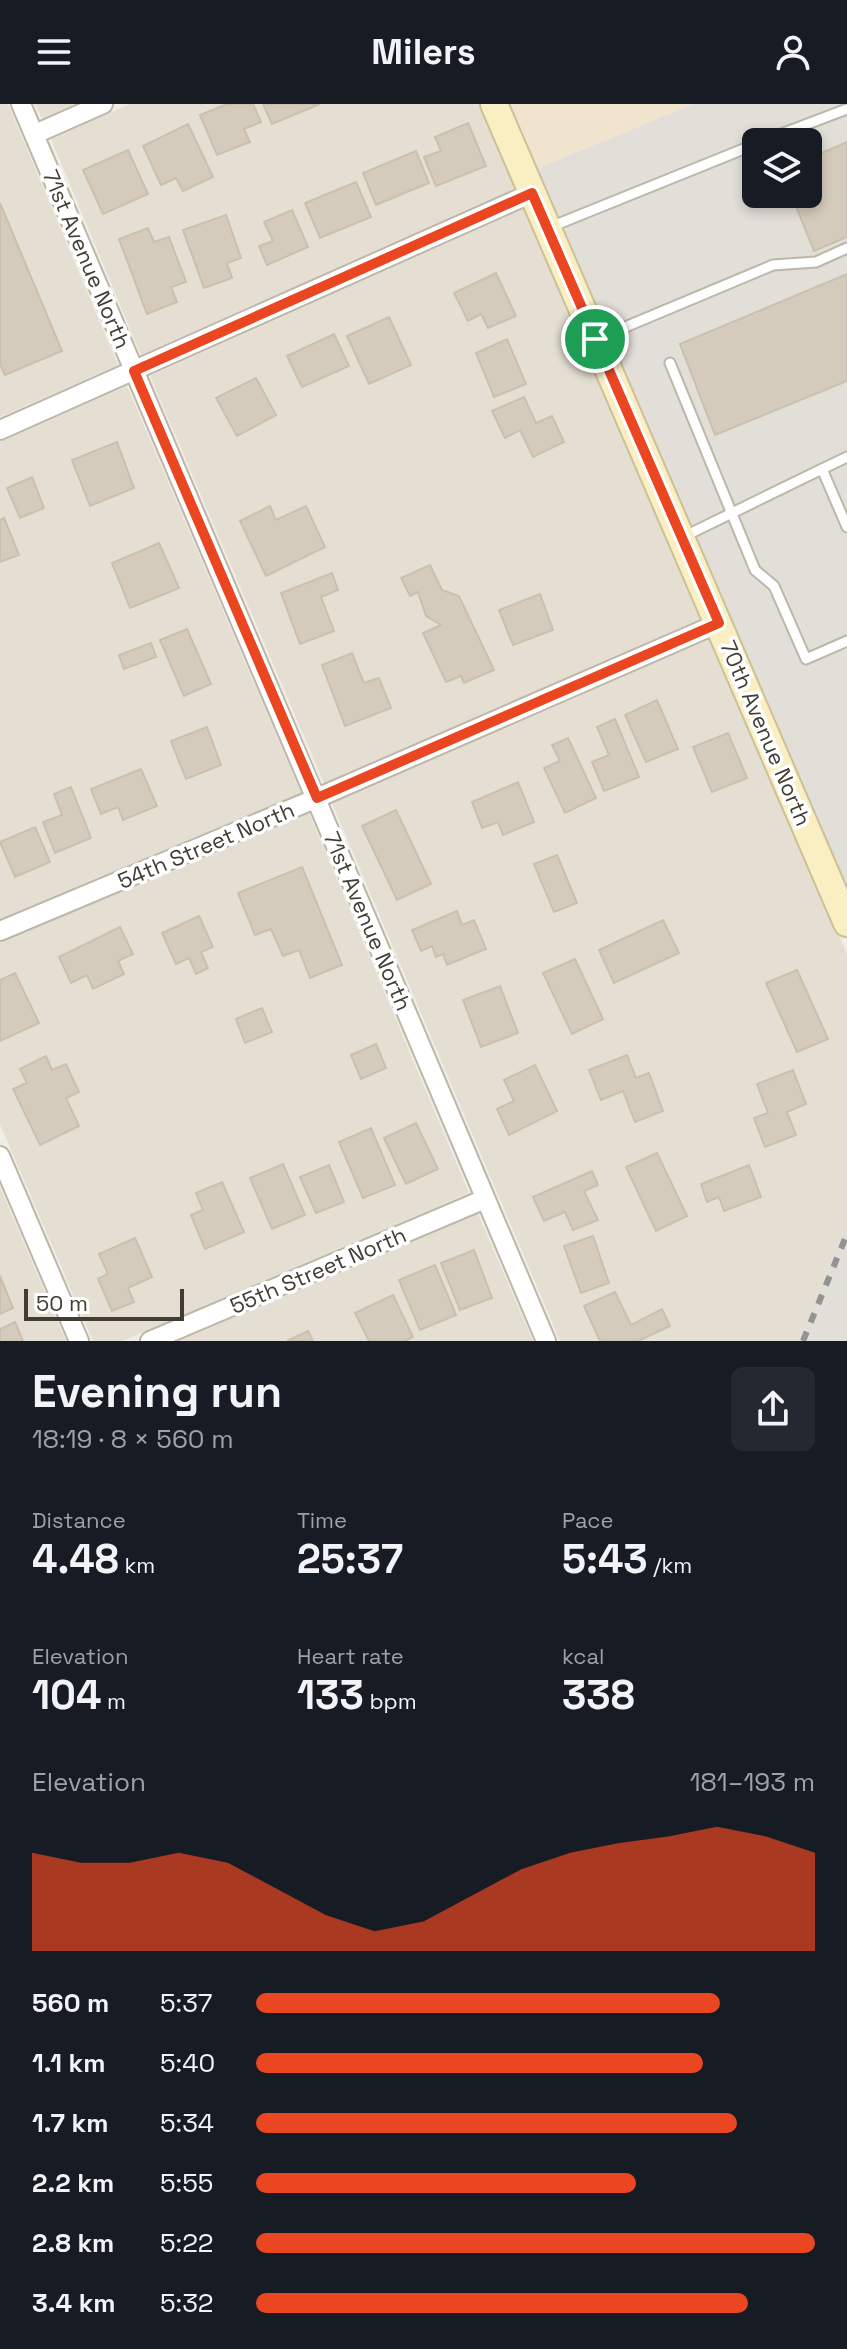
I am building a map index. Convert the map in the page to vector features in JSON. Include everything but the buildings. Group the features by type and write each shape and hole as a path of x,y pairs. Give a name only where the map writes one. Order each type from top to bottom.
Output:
{"street":[{"name":"71st Avenue North","path":"21,104 546,1341"},
{"path":"35,134 103,104"},
{"name":"70th Avenue North","path":"494,104 847,923"},
{"path":"0,430 532,193"},
{"name":"54th Street North","path":"0,931 317,798 719,623"},
{"path":"0,1156 79,1341"},
{"name":"55th Street North","path":"150,1341 485,1199"}],"lane":[{"path":"797,128 847,109"},
{"path":"548,229 742,150"},
{"path":"595,339 773,265 816,262 847,248"},
{"path":"670,363 755,570 774,586 806,659 847,641"},
{"path":"682,538 847,457"},
{"path":"822,469 847,527"}],"shaded area":[{"path":"0,104 8,104 118,365 0,417"},
{"path":"35,104 75,104 42,119"},
{"path":"130,104 481,104 516,188 141,355 51,139"},
{"path":"508,104 694,104 536,169"},
{"path":"694,104 847,104 847,891 536,169"},
{"path":"525,208 703,618 324,783 150,376"},
{"path":"127,386 301,793 0,919 0,442"},
{"path":"711,638 847,954 847,1221 797,1341 560,1341 332,803"},
{"path":"309,813 469,1193 122,1341 93,1341 0,1124 0,943"},
{"path":"0,1187 66,1341 0,1341"},
{"path":"478,1214 533,1341 179,1341"},
{"path":"847,1221 847,1341 797,1341"}],"railway":[{"path":"803,1341 847,1234"}],"route":[{"path":"532,193 595,339 719,623 317,798 134,371 532,193"}]}
